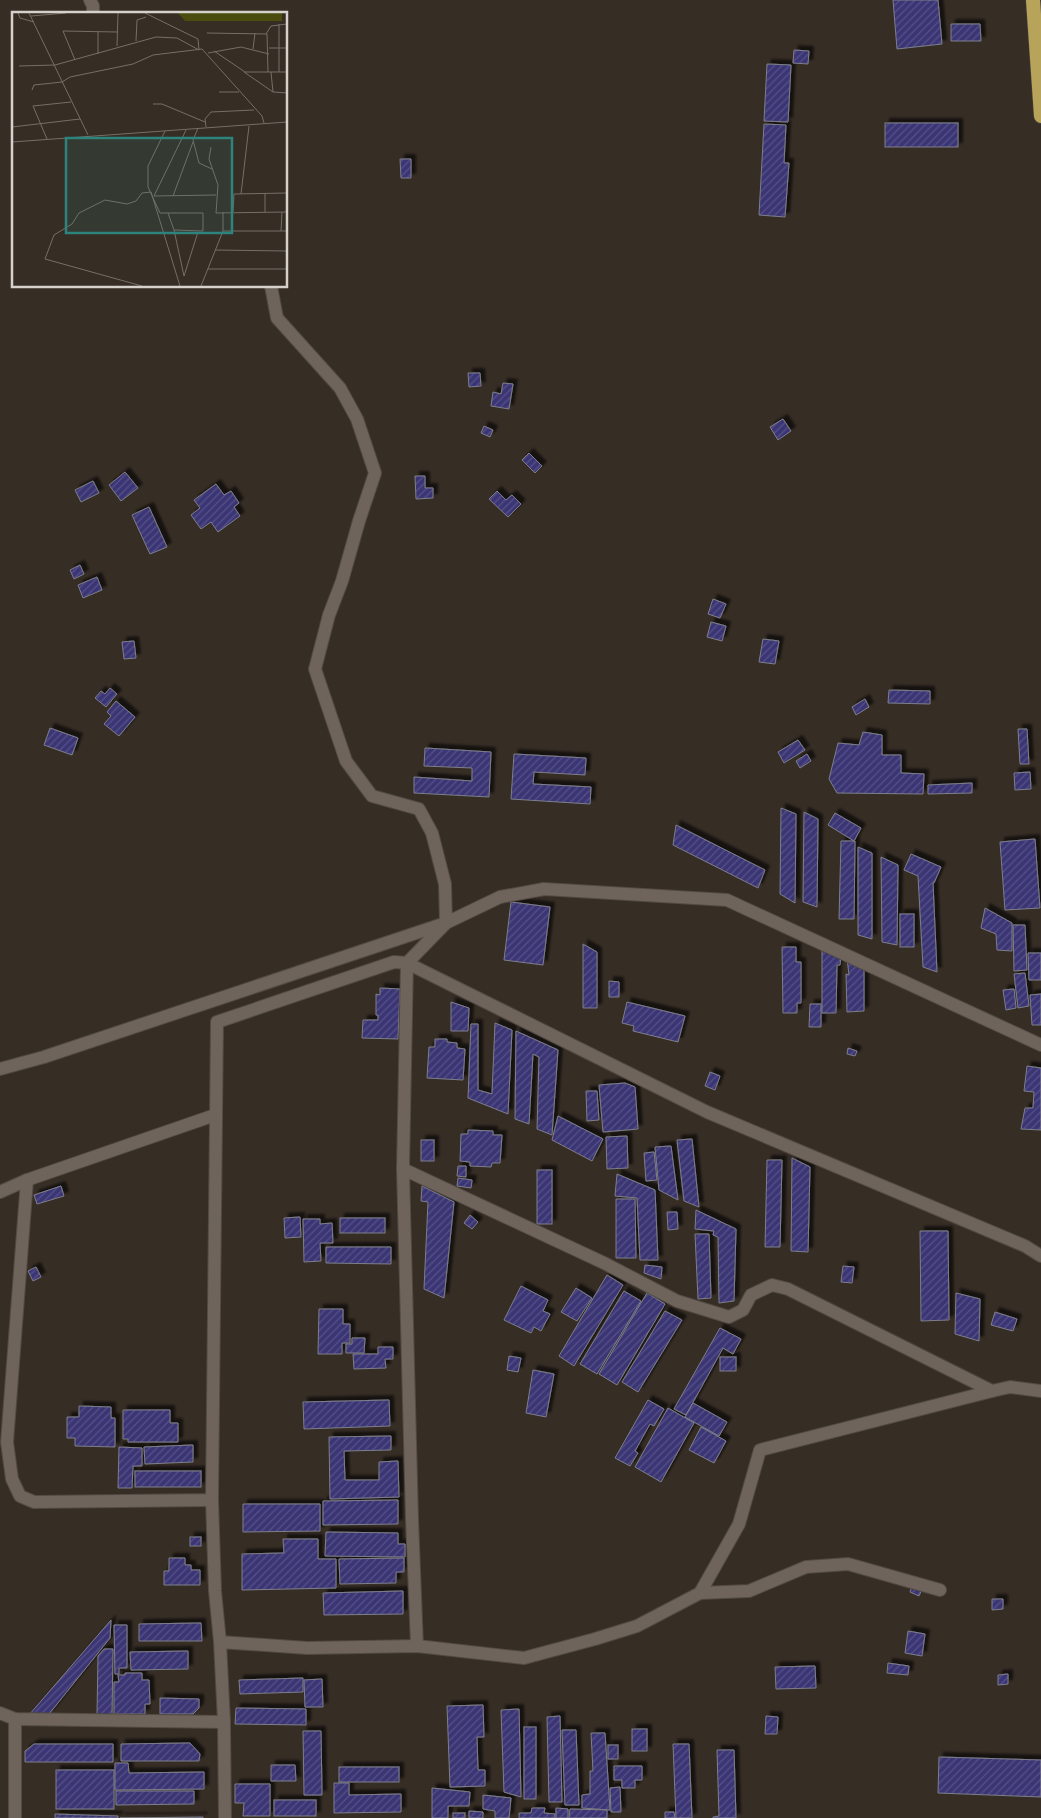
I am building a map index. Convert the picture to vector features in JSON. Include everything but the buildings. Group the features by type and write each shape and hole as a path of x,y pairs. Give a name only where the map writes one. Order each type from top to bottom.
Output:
{"highway":[{"path":"1033,0 1041,116"}],"street":[{"path":"90,0 93,12"},
{"path":"271,288 278,318 340,388 357,419 375,473 342,581 328,615 315,668 346,761 372,796 419,809 432,833 445,884 446,923 407,963 403,1169 417,1646"},
{"path":"0,1069 44,1057 446,923 500,896 544,889 727,900 1041,1045"},
{"path":"225,1818 224,1722 215,1591 212,1500 217,1022 394,962 407,963 707,1112 1026,1246 1041,1256"},
{"path":"0,1192 27,1180 215,1115"},
{"path":"403,1169 604,1263 677,1300 729,1317 743,1310 751,1296 772,1285 788,1289 992,1390"},
{"path":"27,1180 3,1441 12,1479 20,1496 34,1502 212,1500"},
{"path":"700,1593 739,1524 760,1450 992,1390 1010,1387 1041,1391"},
{"path":"220,1642 307,1648 417,1646 524,1658 637,1626 700,1593 749,1591 806,1567 848,1564 940,1590"},
{"path":"0,1713 15,1719 224,1722"},
{"path":"15,1719 15,1818"}]}
